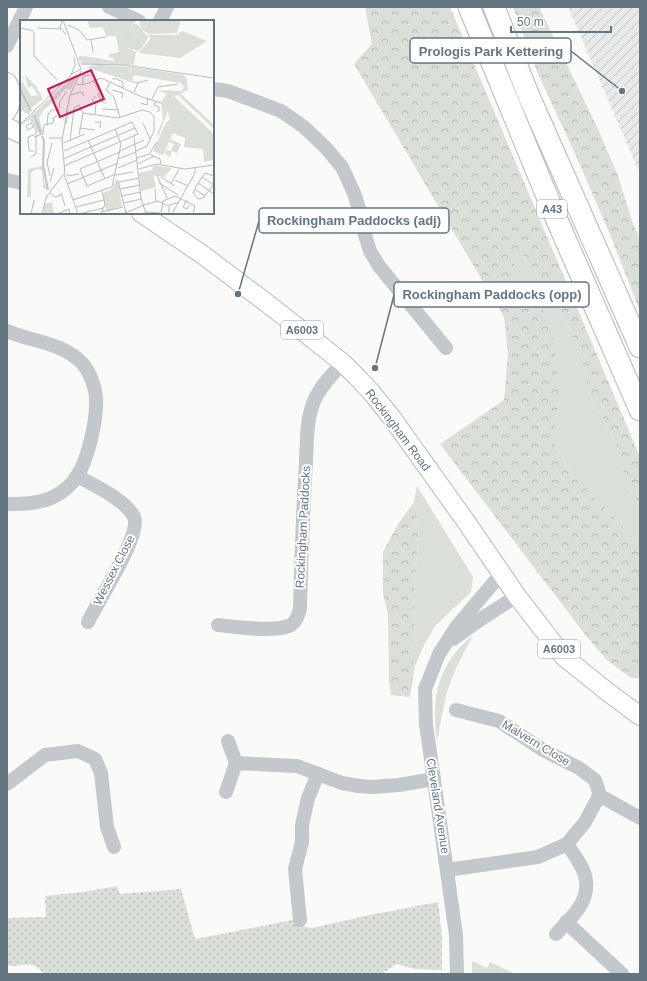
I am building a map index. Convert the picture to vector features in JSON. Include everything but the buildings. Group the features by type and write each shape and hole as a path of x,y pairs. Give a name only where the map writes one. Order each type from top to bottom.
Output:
{"highway":[{"name":"A43","path":"469,7 556,218 640,410"},
{"name":"A43","path":"494,7 532,101 640,347"}],"main road":[{"path":"7,111 13,93"},
{"path":"7,127 20,134"},
{"name":"Rockingham Road","path":"142,214 221,268 268,304 342,363 372,393 392,418 517,596 564,657 640,716"},
{"name":"Rockingham Road","path":"609,693 640,701"}],"street":[{"path":"7,58 8,44 26,7"},
{"path":"109,7 137,20"},
{"path":"160,20 167,7"},
{"path":"214,89 228,91 281,112 304,127 326,148 342,167 354,193 370,251 379,266 446,348"},
{"path":"7,180 20,183"},
{"path":"7,331 51,344 66,351 82,364 91,379 96,399 95,418 86,459 77,476 66,488 54,497 31,504 7,504"},
{"name":"Rockingham Paddocks","path":"218,626 277,628 292,624 297,619 300,609 308,428 314,400 320,389 342,363"},
{"name":"Wessex Close","path":"77,476 112,496 127,507 134,518 134,530 128,547 88,622"},
{"name":"Cleveland Avenue","path":"457,974 456,935 426,724 425,689 438,654 457,626 495,581 503,576"},
{"name":"Cleveland Avenue","path":"446,643 517,596"},
{"name":"Malvern Close","path":"456,710 499,721 543,750 579,768 595,780 599,792 598,798"},
{"path":"226,792 236,763 228,740"},
{"path":"7,784 45,755 78,751 95,759 101,773 107,827 114,848"},
{"path":"236,763 297,766 342,783 359,786 372,787 399,785 434,779"},
{"path":"300,920 295,869 302,842 302,825 308,798 318,774"},
{"path":"447,870 538,856 567,844 585,822 598,798 606,799 640,818"},
{"path":"556,934 582,903 586,894 586,880 577,860 567,844"},
{"path":"566,922 622,974"}],"shaded area":[{"path":"568,7 640,7 640,174"}],"green space":[{"path":"365,7 450,7 640,457 640,505 627,486 616,442 589,394 580,351 555,299 523,255 509,272 537,293 553,340 560,394 552,441 575,478 640,544 640,678 631,678 607,660 587,637 440,444 504,400 508,353 504,317 354,64 372,44"},
{"path":"513,7 539,7 598,129 618,176 632,221 640,239 640,311 609,232 578,160 538,74"},
{"path":"523,255 555,299 580,351 589,394 616,442 627,486 640,505 640,544 575,478 552,441 560,394 509,272"},
{"path":"417,486 473,577 471,592 435,626 424,645 415,666 410,652 415,635 413,608 419,529 414,502"},
{"path":"414,502 419,529 413,608 415,635 410,652 415,666 410,697 391,695 389,681 388,614 383,594 383,552 398,524"},
{"path":"473,635 455,670 446,695 437,741 435,710 439,683 451,658"},
{"path":"117,886 120,894 181,889 195,939 293,920 300,926 312,928 438,902 442,936 442,970 415,969 396,964 382,974 44,974 35,966 7,965 7,918 46,917 45,896 83,892"},
{"path":"472,961 487,968 490,962 515,974 472,974"}],"place":[{"name":"Prologis Park Kettering","path":"622,91"},
{"name":"Rockingham Paddocks (adj)","path":"238,294"},
{"name":"Rockingham Paddocks (opp)","path":"375,368"}]}
